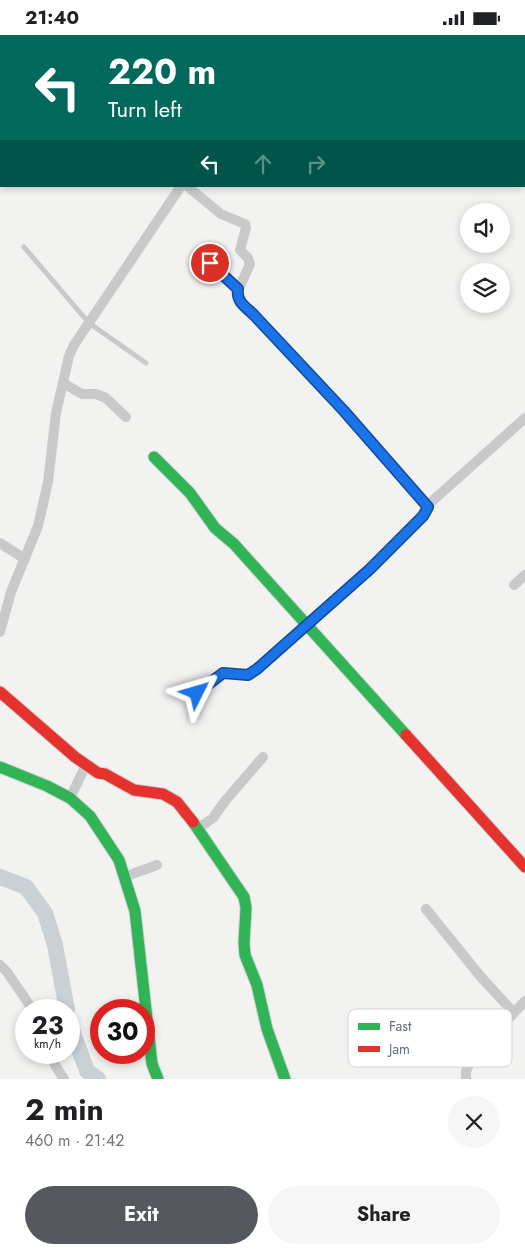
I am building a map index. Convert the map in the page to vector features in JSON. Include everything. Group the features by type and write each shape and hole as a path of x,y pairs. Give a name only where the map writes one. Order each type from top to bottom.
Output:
{"street":[{"path":"0,632 11,593 38,526 48,481 56,413 69,356 74,345 181,187"},
{"path":"188,187 221,214 244,224 246,228 240,250 248,258 250,264 238,289 238,297 243,306 254,315 344,411 428,507"},
{"path":"199,254 238,289"},
{"path":"63,383 82,394 96,394 106,397 126,417"},
{"path":"197,693 223,673 248,675 307,626 370,569 423,516 428,507 525,418"},
{"path":"154,457 190,493 215,528 234,544 525,867"},
{"path":"0,543 25,559"},
{"path":"514,585 525,575"},
{"path":"0,692 86,765 134,790 162,794 177,802 196,825 244,897 246,908 245,955 257,985 268,1029 285,1079"},
{"path":"196,825 203,825 213,818 225,801 264,757"},
{"path":"70,798 86,765"},
{"path":"0,767 47,786 70,798 90,816 118,860 135,911 152,1064 158,1079"},
{"path":"124,877 157,865"},
{"path":"426,909 510,1009"},
{"path":"0,965 25,999"},
{"path":"512,1011 514,1013 525,1001"},
{"path":"55,1064 64,1079"},
{"path":"466,1079 468,1067"}],"lane":[{"path":"24,247 89,323 146,363"}],"waterway":[{"path":"0,877 26,887 45,913 55,945 65,999"},
{"path":"80,1052 87,1071 98,1079"}],"traffic: fast":[{"path":"154,457 190,493 215,528 234,544 406,735"},
{"path":"0,767 47,786 70,798 90,816 119,860 135,911 152,1064 158,1079"},
{"path":"193,822 244,897 246,908 245,955 257,985 267,1029 285,1079"}],"traffic: jam":[{"path":"0,692 75,757 98,773 105,774 134,790 163,794 177,802 193,822"},
{"path":"406,735 525,867"}],"route":[{"path":"197,693 223,673 248,675 257,669 370,569 423,516 428,507 344,411 254,315 243,306 238,297 238,289 210,263"}]}
